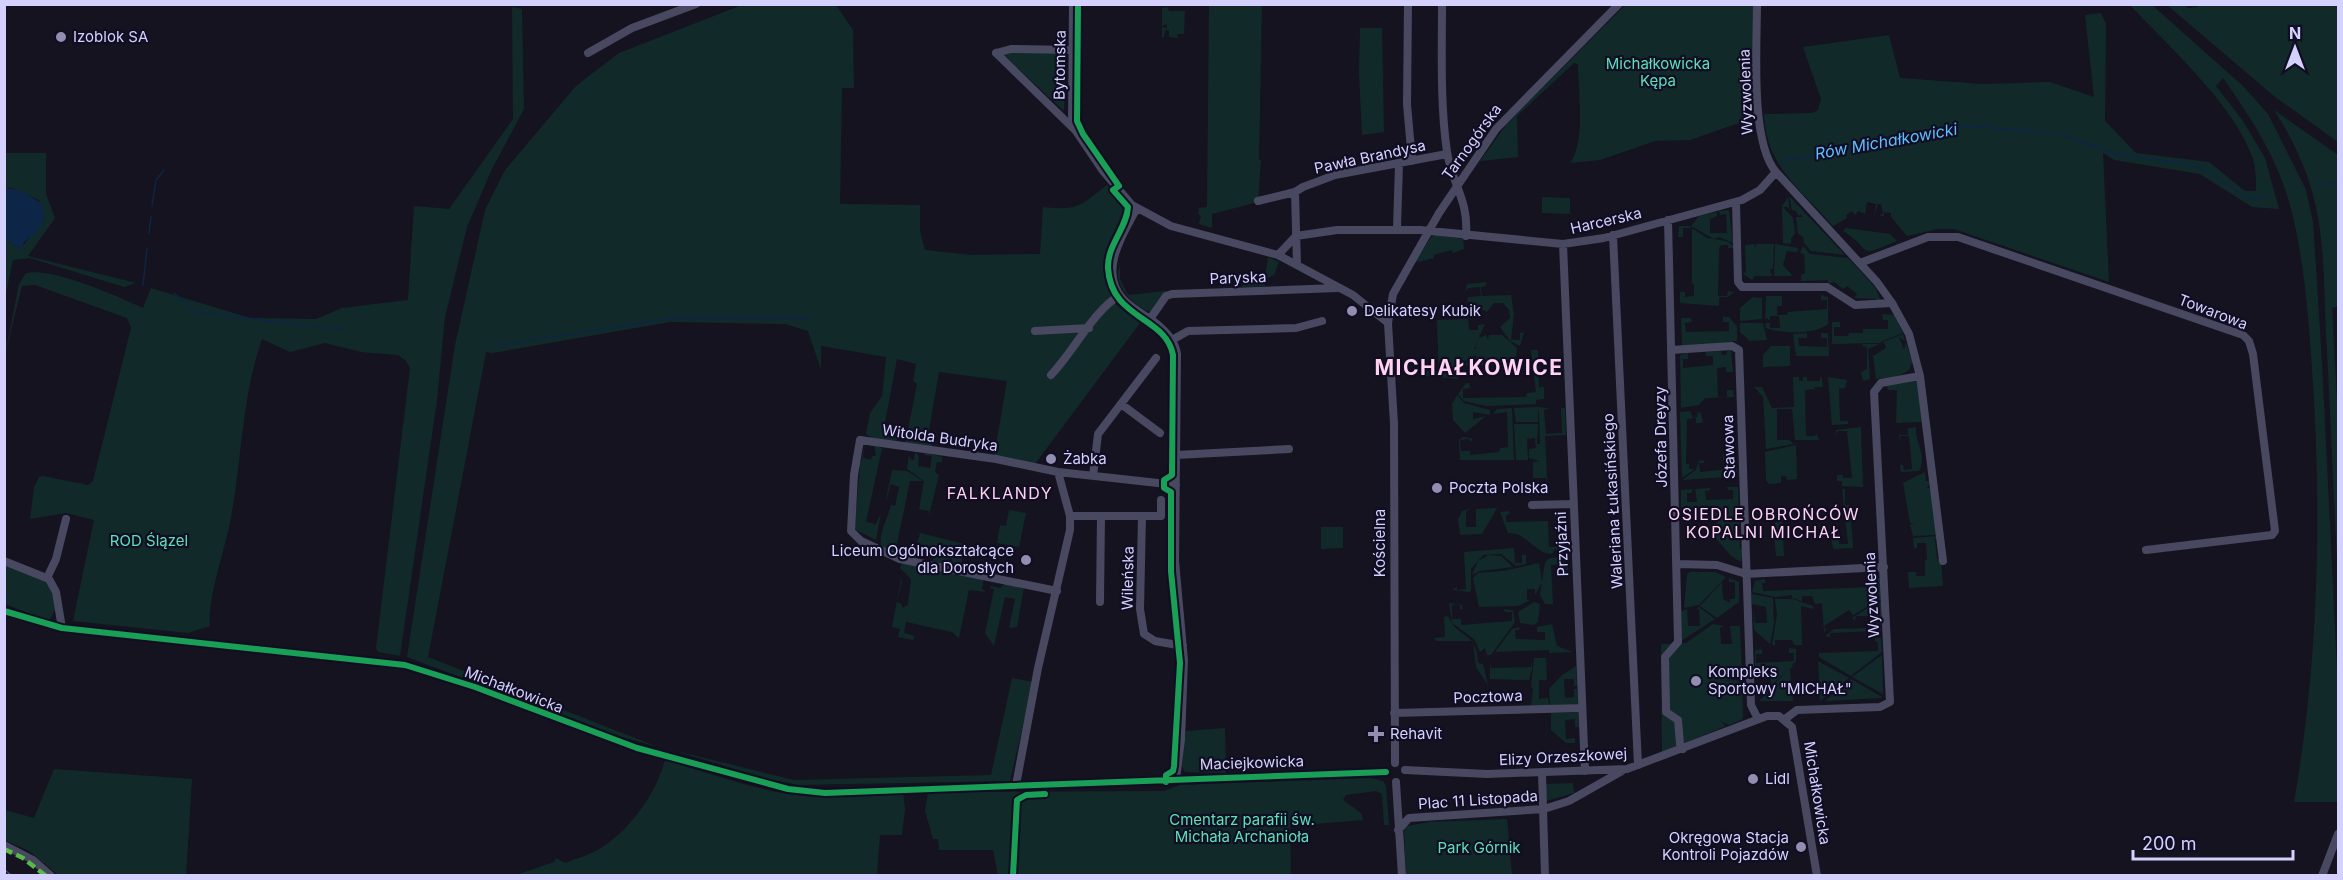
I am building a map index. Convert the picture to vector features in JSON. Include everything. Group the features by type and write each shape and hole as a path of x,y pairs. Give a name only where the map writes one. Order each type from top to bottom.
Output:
{"street":[{"path":"588,53 632,28 696,4"},
{"name":"Bytomska","path":"1072,126 1073,4"},
{"path":"1407,4 1407,85 1412,161"},
{"path":"1442,4 1442,66 1447,154 1467,210 1466,236"},
{"name":"Tarnogórska","path":"1388,323 1396,286 1458,185 1505,117 1619,4"},
{"name":"Wyzwolenia","path":"1757,4 1760,130 1765,156 1776,172 1860,263 1892,303 1912,342 1920,376 1943,561"},
{"path":"1073,50 1011,49 996,53 1072,126 1109,179 1137,208 1171,226 1278,255 1353,294 1388,323"},
{"name":"Pawła Brandysa","path":"1262,200 1295,192 1335,175 1447,154"},
{"path":"1396,228 1400,164"},
{"name":"Harcerska","path":"1296,236 1330,230 1396,228 1563,244 1613,235 1736,202 1760,190 1776,172"},
{"path":"1295,192 1297,265"},
{"path":"1736,202 1738,282 1742,287 1827,287 1855,305 1892,303"},
{"path":"1137,208 1113,257 1114,276 1120,295 1163,328 1172,340 1177,354 1176,570 1184,646 1182,730 1176,778"},
{"name":"Józefa Dreyzy","path":"1668,220 1678,564 1677,644 1665,659 1666,712 1678,720 1680,744 1683,749"},
{"name":"Waleriana Łukasińskiego","path":"1613,235 1638,765"},
{"path":"1278,255 1296,236"},
{"name":"Towarowa","path":"1860,263 1918,240 1949,236 2243,335 2249,341 2253,354 2276,531 2272,536 2146,550"},
{"name":"Przyjaźni","path":"1563,244 1585,771"},
{"name":"Paryska","path":"1150,319 1169,294 1339,288"},
{"path":"1051,375 1106,304 1120,295"},
{"path":"1172,340 1188,331 1296,328 1323,321"},
{"name":"Kościelna","path":"1388,323 1394,424 1395,763"},
{"path":"1035,330 1089,328"},
{"name":"Stawowa","path":"1671,350 1732,346 1738,348 1740,353 1751,705 1758,719"},
{"path":"1093,476 1098,434 1156,358"},
{"name":"Wyzwolenia","path":"1785,719 1797,710 1880,707 1889,704 1891,696 1875,389 1881,383 1920,376"},
{"path":"1121,404 1160,433"},
{"name":"Witolda Budryka","path":"1057,591 900,559 861,541 851,531 854,475 860,440 996,459 1058,472"},
{"path":"1176,455 1289,449"},
{"path":"1014,786 1070,530 1070,516 1058,472 1176,485"},
{"path":"1070,516 1161,516 1161,500"},
{"path":"1532,505 1573,504"},
{"path":"1100,602 1101,516"},
{"name":"Wileńska","path":"1142,516 1140,611 1144,634 1155,641 1184,646"},
{"path":"47,578 56,559 66,519"},
{"path":"4,561 47,578 56,592 62,628"},
{"path":"1678,564 1717,565 1746,574 1884,567"},
{"name":"Michałkowicka","path":"4,611 62,628 405,665 475,687 638,748 788,789 825,793 1014,786"},
{"name":"Pocztowa","path":"1394,713 1582,708"},
{"name":"Elizy Orzeszkowej","path":"1405,770 1542,773 1627,769 1758,719 1773,715 1785,719"},
{"name":"Michałkowicka","path":"1785,719 1794,734 1817,876"},
{"path":"1395,763 1401,765 1405,770 1402,780 1396,782 1388,779 1386,772 1388,767 1395,763"},
{"name":"Plac 11 Listopada","path":"1398,830 1409,818 1544,809 1569,801 1627,769"},
{"name":"Maciejkowicka","path":"1014,786 1176,778 1386,772"},
{"path":"1542,773 1545,876"},
{"path":"1396,782 1402,876"},
{"path":"2322,876 2338,834"},
{"path":"4,845 33,860 51,876"}],"green space":[{"path":"742,5 836,5 853,30 854,88 842,88 840,204 920,205 920,231 925,250 972,255 1040,254 1043,207 1064,208 1078,205 1107,185 1126,206 1107,247 1104,276 1114,303 1140,323 1035,464 994,456 1007,381 939,372 928,436 932,437 932,448 905,444 917,384 913,381 916,364 897,359 883,433 899,434 897,440 894,441 876,439 866,434 870,413 882,396 886,357 821,346 821,370 808,331 785,324 670,322 493,353 486,352 428,657 658,747 615,735 407,657 455,345 485,210 505,170 576,86 619,53"},
{"path":"1209,5 1262,5 1259,160 1261,160 1258,202 1212,214 1212,228 1199,224 1201,216 1198,214 1199,208 1207,207"},
{"name":"Michałkowicka Kępa","path":"1625,5 1753,5 1756,117 1690,140 1655,141 1600,160 1570,163 1575,154 1580,129 1578,64 1574,63 1517,116 1518,157 1480,161 1506,125"},
{"path":"2130,5 2152,5 2243,86 2268,114 2306,190 2313,222 2322,362 2338,690 2338,802 2294,802 2309,695 2317,531 2312,368 2302,263 2284,185 2270,153 2223,78 2216,86 2243,121 2265,158 2279,209 2252,207 2200,174 2114,160 2103,153 2109,282 1954,229 1938,229 1907,236 1891,217 1891,213 1884,212 1884,216 1880,216 1883,213 1881,204 1878,204 1874,215 1876,204 1867,202 1865,214 1858,211 1855,215 1852,211 1846,215 1847,218 1833,226 1787,176 1771,149 1766,132 1764,114 1812,113 1818,110 1821,99 1803,47 1889,35 1900,78 1982,84 2050,82 2094,97 2085,15 2101,13 2106,24 2105,121 2136,153 2209,162 2245,191 2256,191 2253,159 2232,118 2199,77"},
{"path":"2167,5 2185,5 2188,8 2198,7 2198,5 2338,5 2338,142 2275,97"},
{"name":"ROD Ślązel","path":"512,7 522,9 524,109 491,171 467,227 445,317 437,400 400,656 378,652 376,648 410,368 406,361 398,355 361,352 325,343 290,352 262,339 246,404 235,495 211,601 210,626 188,633 73,621 94,520 66,513 30,519 34,487 39,477 43,476 88,485 93,481 131,328 127,318 35,285 22,286 5,355 19,284 26,273 37,272 67,278 143,308 151,288 250,318 316,319 342,308 408,300 414,206 449,209 513,119"},
{"path":"1167,7 1169,11 1185,11 1184,34 1177,34 1178,38 1169,37 1169,30 1165,30 1164,37 1162,37 1162,27 1167,28 1167,24 1162,26 1162,8"},
{"path":"1360,28 1382,28 1384,132 1362,135 1359,73"},
{"path":"1066,53 1064,111 1002,54"},
{"path":"2274,110 2338,155 2338,306 2332,308 2338,418 2338,580 2320,227 2305,171"},
{"path":"5,153 46,153 46,194 55,218 28,256 136,283 124,287 30,258 13,260 5,298 5,239 18,248 23,247 44,219 39,200 11,188 5,188"},
{"path":"1789,196 1845,255 1811,251 1804,243 1803,237 1798,234 1796,217 1799,217 1796,211 1792,210"},
{"path":"1542,197 1570,198 1570,214 1542,213"},
{"path":"1788,197 1790,211 1788,207 1783,207 1793,218 1795,234 1791,238 1791,244 1783,243 1782,206"},
{"path":"1729,210 1733,243 1719,237 1714,239 1691,226 1699,216 1717,212 1717,216 1710,219 1710,233 1727,233 1726,214 1720,215 1719,211"},
{"path":"1679,226 1692,228 1683,228 1683,237 1678,237"},
{"path":"1692,228 1707,238 1726,241 1733,245 1733,248 1721,245 1719,248 1718,296 1727,296 1728,291 1734,292 1728,297 1719,297 1719,306 1680,303 1680,292 1685,292 1685,297 1694,296 1694,284 1692,284"},
{"path":"1846,228 1890,234 1897,241 1869,251 1843,231"},
{"path":"1436,235 1463,239 1464,249 1453,253 1452,250 1434,255 1434,258 1416,261 1431,237"},
{"path":"1754,244 1756,248 1756,244 1774,244 1773,269 1770,269 1772,276 1755,276 1752,280 1742,273 1746,272 1745,245"},
{"path":"1775,244 1798,248 1797,252 1787,251 1783,265 1793,276 1774,276"},
{"path":"1803,246 1810,254 1848,258 1875,287 1880,299 1878,302 1876,299 1854,298 1857,294 1847,286 1843,289 1834,282 1828,284 1828,280 1801,281 1801,275 1805,273 1804,254 1800,253"},
{"path":"1268,257 1279,262 1274,275 1265,279 1265,286 1242,287 1246,277 1265,277"},
{"path":"1120,266 1120,279 1128,295 1166,291 1151,312 1138,306 1126,294 1119,280"},
{"path":"1486,282 1486,286 1481,287 1482,296 1511,295 1514,314 1511,340 1520,340 1520,333 1524,332 1520,346 1510,341 1500,327 1510,318 1509,310 1503,303 1494,303 1487,312 1467,301 1468,297 1481,296 1480,287 1468,288 1465,292 1467,284"},
{"path":"1821,295 1828,297 1828,324 1822,328 1798,332 1766,328 1765,323 1770,323 1770,328 1780,328 1779,316 1770,316 1770,320 1765,318 1766,296 1782,296 1782,306 1777,306 1777,315 1787,315 1788,312 1827,309 1827,300 1821,300"},
{"path":"1753,297 1762,298 1762,319 1740,321 1740,308"},
{"path":"1882,314 1894,315 1903,333 1878,343 1832,344 1832,322 1840,322 1840,327 1834,327 1834,336 1848,336 1849,333 1863,333 1863,329 1888,329 1888,320 1883,320"},
{"path":"1723,317 1729,317 1737,326 1737,341 1732,341 1732,345 1682,346 1681,318 1691,318 1692,322 1685,323 1686,332 1729,331 1729,322 1723,322"},
{"path":"1468,319 1469,330 1478,330 1478,325 1485,324 1471,356 1458,368 1458,379 1426,376 1425,371 1430,371 1430,376 1439,375 1437,320"},
{"path":"1740,323 1763,323 1767,340 1750,341 1740,332"},
{"path":"1807,333 1807,338 1798,338 1799,346 1827,347 1827,338 1821,338 1821,333 1828,333 1829,356 1796,356 1793,334"},
{"path":"1903,334 1905,341 1899,337 1904,350 1906,342 1912,362 1909,370 1897,377 1876,379 1873,356 1886,348 1884,342 1868,349 1870,379 1863,381 1861,372 1867,369 1867,347 1862,346 1863,344 1878,344"},
{"path":"1486,335 1488,339 1489,335 1502,335 1517,348 1514,370 1510,368 1510,364 1464,366 1468,361 1476,361 1476,355 1470,359 1474,349 1478,349 1475,348 1479,338"},
{"path":"1771,346 1790,346 1790,366 1763,367 1763,355"},
{"path":"1531,350 1538,350 1539,387 1544,387 1544,399 1536,400 1536,404 1487,406 1464,401 1458,394 1466,383 1469,383 1470,388 1463,389 1463,398 1526,397 1527,393 1536,392"},
{"path":"1731,350 1733,372 1726,372 1726,367 1717,368 1718,397 1727,397 1727,390 1733,390 1734,397 1705,398 1699,405 1681,408 1680,355 1688,353 1688,359 1683,359 1683,368 1713,365 1713,356 1706,356 1706,352 1721,351 1722,355 1726,355 1727,351"},
{"path":"1793,377 1799,377 1799,381 1803,381 1803,377 1807,377 1807,381 1820,381 1820,377 1822,378 1823,387 1814,387 1815,392 1814,389 1805,390 1806,436 1815,436 1816,433 1819,440 1795,440 1792,409 1777,409 1777,440 1789,440 1794,444 1766,449 1763,397 1754,387 1762,387 1772,408 1794,407"},
{"path":"1828,377 1847,380 1845,388 1839,389 1840,421 1848,421 1848,424 1832,425"},
{"path":"1919,382 1921,422 1896,423 1897,390 1888,390 1887,386"},
{"path":"1457,395 1464,403 1490,410 1490,415 1473,412 1473,419 1486,416 1465,433 1453,420 1452,404"},
{"path":"1512,408 1514,460 1460,460 1459,440 1463,437 1472,438 1472,442 1469,439 1460,440 1461,451 1470,451 1470,455 1499,452 1500,448 1508,447 1507,412 1493,414 1497,409"},
{"path":"1514,408 1549,408 1544,410 1546,434 1562,433 1561,408 1565,408 1566,435 1545,436 1548,499 1546,478 1533,478 1533,462 1540,461 1529,458 1529,449 1536,448 1535,438 1527,439 1528,460 1516,460 1514,424 1538,424 1537,444 1540,444 1539,412 1538,409 1538,422 1516,422"},
{"path":"1690,411 1693,418 1697,417 1698,412 1701,413 1703,423 1696,423 1696,418 1687,419 1686,464 1689,464 1689,469 1695,469 1682,478 1680,412"},
{"path":"1861,427 1863,487 1842,486 1842,481 1837,481 1837,475 1852,478 1847,431 1838,431 1836,434 1836,430"},
{"path":"1916,427 1922,459 1919,471 1901,472 1900,465 1903,465 1904,470 1912,469 1909,436 1900,436 1899,442 1899,435 1908,435 1908,428"},
{"path":"865,443 870,444 865,445 863,458 871,460 872,456 876,456 874,445 882,448 866,522 876,524 881,513 876,540 852,528 855,524 860,467 857,463 861,463"},
{"path":"1796,445 1797,479 1787,480 1786,476 1781,476 1781,483 1769,484 1766,480 1765,452"},
{"path":"915,452 919,456 918,466 930,468 932,456 924,455 926,453 942,457 942,462 937,462 935,472 939,475 929,515 929,511 919,509 924,481 907,469 909,455 910,459 914,460"},
{"path":"1723,454 1736,455 1737,475 1741,476 1682,480 1696,470 1699,461 1704,460 1704,463 1699,463 1700,472 1729,469 1729,460 1723,460"},
{"path":"892,470 907,471 923,481 910,481 895,553 881,546 882,530 891,505 895,506 899,487 891,484 885,505"},
{"path":"1925,472 1926,481 1931,481 1927,488 1931,488 1937,535 1913,536 1910,525 1914,523 1910,523 1903,483"},
{"path":"1727,487 1738,487 1740,548 1743,550 1741,562 1731,556 1713,535 1705,535 1718,534 1717,517 1697,519 1697,515 1689,515 1681,507 1681,490 1692,489 1692,493 1687,493 1687,502 1697,502 1695,489 1710,488 1705,491 1706,500 1733,499 1733,490 1728,490"},
{"path":"1842,489 1845,489 1845,505 1850,505 1853,548 1833,549 1831,535 1839,534 1839,544 1848,544"},
{"path":"1497,508 1482,534 1460,535 1458,519 1462,511 1470,509 1466,512 1466,527 1476,527 1476,509"},
{"path":"1009,510 1026,513 1019,547 997,543 1000,525 1006,526"},
{"path":"1509,511 1506,515 1506,522 1548,521 1549,547 1558,547 1557,539 1561,539 1561,553 1555,549 1552,554 1546,553 1520,536 1508,533 1500,512"},
{"path":"1785,515 1788,519 1782,520 1784,556 1776,556 1773,525"},
{"path":"1321,527 1343,527 1343,548 1321,549"},
{"path":"920,533 965,544 961,565 951,566 952,559 948,558 946,564 933,561 935,547 917,544"},
{"path":"1937,536 1935,540 1937,559 1941,559 1943,586 1909,588 1908,572 1916,572 1916,576 1925,576 1925,560 1927,560 1926,543 1917,543 1917,548 1914,548 1913,538"},
{"path":"1514,548 1515,563 1522,563 1522,555 1526,555 1526,564 1516,566 1501,554 1483,555 1471,569 1471,591 1469,592 1454,590 1453,589 1457,587 1457,590 1466,589 1464,552"},
{"path":"1489,555 1501,556 1513,567 1480,571 1472,575 1478,561"},
{"path":"1566,557 1568,570 1560,570 1560,564 1551,565 1553,604 1545,604 1540,595 1545,562 1550,558"},
{"path":"903,562 984,578 982,589 986,592 969,590 959,638 952,632 906,622 904,633 915,636 913,640 898,637 900,629 892,627 901,579 898,573 902,580 897,602 902,604 902,608 908,605 911,579 900,568"},
{"path":"5,563 49,583 57,606 49,621 5,604"},
{"path":"1539,563 1542,582 1535,595 1535,589 1527,589 1527,600 1530,600 1518,606 1479,607 1473,578 1478,573 1503,571"},
{"path":"1715,572 1726,577 1699,605 1684,608 1687,574"},
{"path":"1875,574 1880,579 1881,599 1853,615 1849,610 1824,626 1826,630 1824,632 1822,603 1815,604 1812,596 1802,596 1802,601 1792,598 1792,595 1775,597 1752,592 1755,581 1765,579 1765,583 1762,583 1763,591 1874,587 1874,579 1867,579 1867,575"},
{"path":"1729,578 1739,582 1739,602 1717,618 1700,606 1722,582 1723,599 1730,603 1730,599 1735,599 1735,582 1729,582"},
{"path":"1007,582 1024,587 1017,627 1009,628 1015,599 1005,597 994,646 985,633 994,589 990,588 991,586 1000,588"},
{"path":"1752,594 1773,598 1774,624 1770,644 1754,630 1753,606 1755,623 1767,623 1766,607 1752,604"},
{"path":"1775,599 1793,599 1813,606 1814,609 1801,606 1802,645 1794,645 1792,640 1775,640 1775,645 1782,646 1772,645 1777,614"},
{"path":"1534,602 1540,604 1538,622 1534,625 1520,623 1518,612"},
{"path":"1877,602 1881,602 1881,636 1875,636 1875,631 1830,633 1830,637 1825,636 1834,629 1875,628 1875,616 1856,616 1855,621 1852,618"},
{"path":"1449,603 1458,604 1452,605 1452,619 1461,619 1461,625 1512,621 1512,612 1505,612 1504,609 1513,610 1515,622 1491,655 1487,655 1485,648 1480,652 1474,639 1452,623"},
{"path":"1699,607 1715,619 1681,641 1680,612 1687,609 1688,626 1700,626 1699,609 1696,609"},
{"path":"1448,616 1452,624 1471,641 1436,641 1434,638 1445,637 1444,617"},
{"path":"1552,624 1557,646 1573,652 1549,653 1549,650 1496,652 1493,655 1512,629 1519,627 1519,630 1515,630 1516,639 1545,640 1545,632 1537,632 1537,627"},
{"path":"1713,624 1724,626 1720,628 1721,644 1732,644 1730,626 1740,626 1742,678 1719,681 1742,680 1743,719 1729,725 1720,721 1726,726 1662,752 1661,644 1686,643"},
{"path":"1875,638 1881,638 1882,652 1851,676 1819,657 1819,653 1878,651 1878,642"},
{"path":"1473,644 1477,652 1478,663 1483,664 1488,685 1476,667"},
{"path":"1789,648 1796,649 1796,661 1771,686 1770,670 1755,670 1755,650 1762,649 1762,654 1756,654 1756,663 1794,661 1794,653 1789,653"},
{"path":"1882,655 1883,694 1852,677"},
{"path":"1531,658 1532,669 1529,680 1490,679 1490,663 1491,668 1531,667"},
{"path":"1534,658 1546,658 1547,680 1539,680 1539,699 1548,698 1549,705 1531,705"},
{"path":"1818,661 1849,678 1820,701"},
{"path":"1576,666 1577,686 1574,686 1574,679 1564,679 1565,698 1574,697 1574,689 1577,689 1578,704 1550,705 1549,689 1562,675"},
{"path":"1791,666 1794,666 1790,669 1793,701 1759,701"},
{"path":"1012,678 1033,682 1010,781 798,785 761,777 672,750 794,780 991,775"},
{"path":"1851,679 1882,697 1882,698 1825,701"},
{"path":"1551,713 1578,713 1579,727 1575,727 1575,719 1565,720 1566,739 1575,738 1575,743 1566,743 1551,730"},
{"path":"1225,728 1226,773 1185,772 1182,766 1186,731"},
{"path":"665,760 787,794 829,797 903,792 905,809 902,835 880,835 877,875 513,876 554,862 556,858 565,863 590,854 615,838 642,808 656,785"},
{"path":"54,769 192,779 186,875 58,875 29,851 5,840 5,810 34,818"},
{"name":"Cmentarz parafii św. Michała Archanioła","path":"1370,778 1383,781 1386,786 1389,825 1384,825 1382,794 1376,791 1346,795 1343,800 1361,813 1363,820 1290,826 1291,875 998,876 993,850 939,850 938,839 933,839 925,811 928,792 1164,791 1180,785"},
{"path":"1573,783 1574,793 1546,801 1545,784"},
{"name":"Park Górnik","path":"1507,819 1512,875 1406,875 1404,828 1407,826 1429,822"}],"water":[{"path":"5,188 20,190 41,203 44,219 37,232 24,242 23,247 18,248 5,239"}],"waterway":[{"name":"Rów Michałkowicki","path":"1781,161 1886,142 1939,129 1970,126 2061,134 2114,154 2187,164 2208,171 2246,197 2256,199 2266,195"},
{"path":"152,206 156,180 164,170"},
{"name":"Rów Michałkowicki","path":"2317,185 2338,182"},
{"path":"149,233 151,217"},
{"path":"143,285 147,248"},
{"path":"174,293 196,312 343,330"},
{"path":"494,346 673,318 810,318"}],"railway":[{"path":"4,871 10,876"}],"marked path":[{"path":"4,849 23,858 46,876"}],"cycle path":[{"path":"1078,4 1077,121 1083,134 1119,186 1113,190 1128,207 1109,260 1111,285 1118,298 1128,308 1160,332 1168,342 1173,355 1172,475 1164,480 1164,488 1171,492 1171,571 1180,663 1174,766 1173,771 1166,775 1166,782"},
{"path":"4,611 62,628 405,665 475,687 637,748 788,789 825,793 1386,772"},
{"path":"1013,876 1017,800 1026,795 1045,794"}],"place":[{"name":"Izoblok SA","path":"61,37"},
{"name":"Delikatesy Kubik","path":"1352,311"},
{"name":"Żabka","path":"1051,459"},
{"name":"Poczta Polska","path":"1437,488"},
{"name":"Liceum Ogólnokształcące dla Dorosłych","path":"1026,560"},
{"name":"Kompleks Sportowy \"MICHAŁ\"","path":"1696,681"},
{"name":"Rehavit","path":"1376,734"},
{"name":"Lidl","path":"1753,779"},
{"name":"Okręgowa Stacja Kontroli Pojazdów","path":"1801,847"}],"district":[{"name":"MICHAŁKOWICE","path":"1469,368"},
{"name":"FALKLANDY","path":"1000,493"},
{"name":"OSIEDLE OBROŃCÓW KOPALNI MICHAŁ","path":"1764,523"}]}
